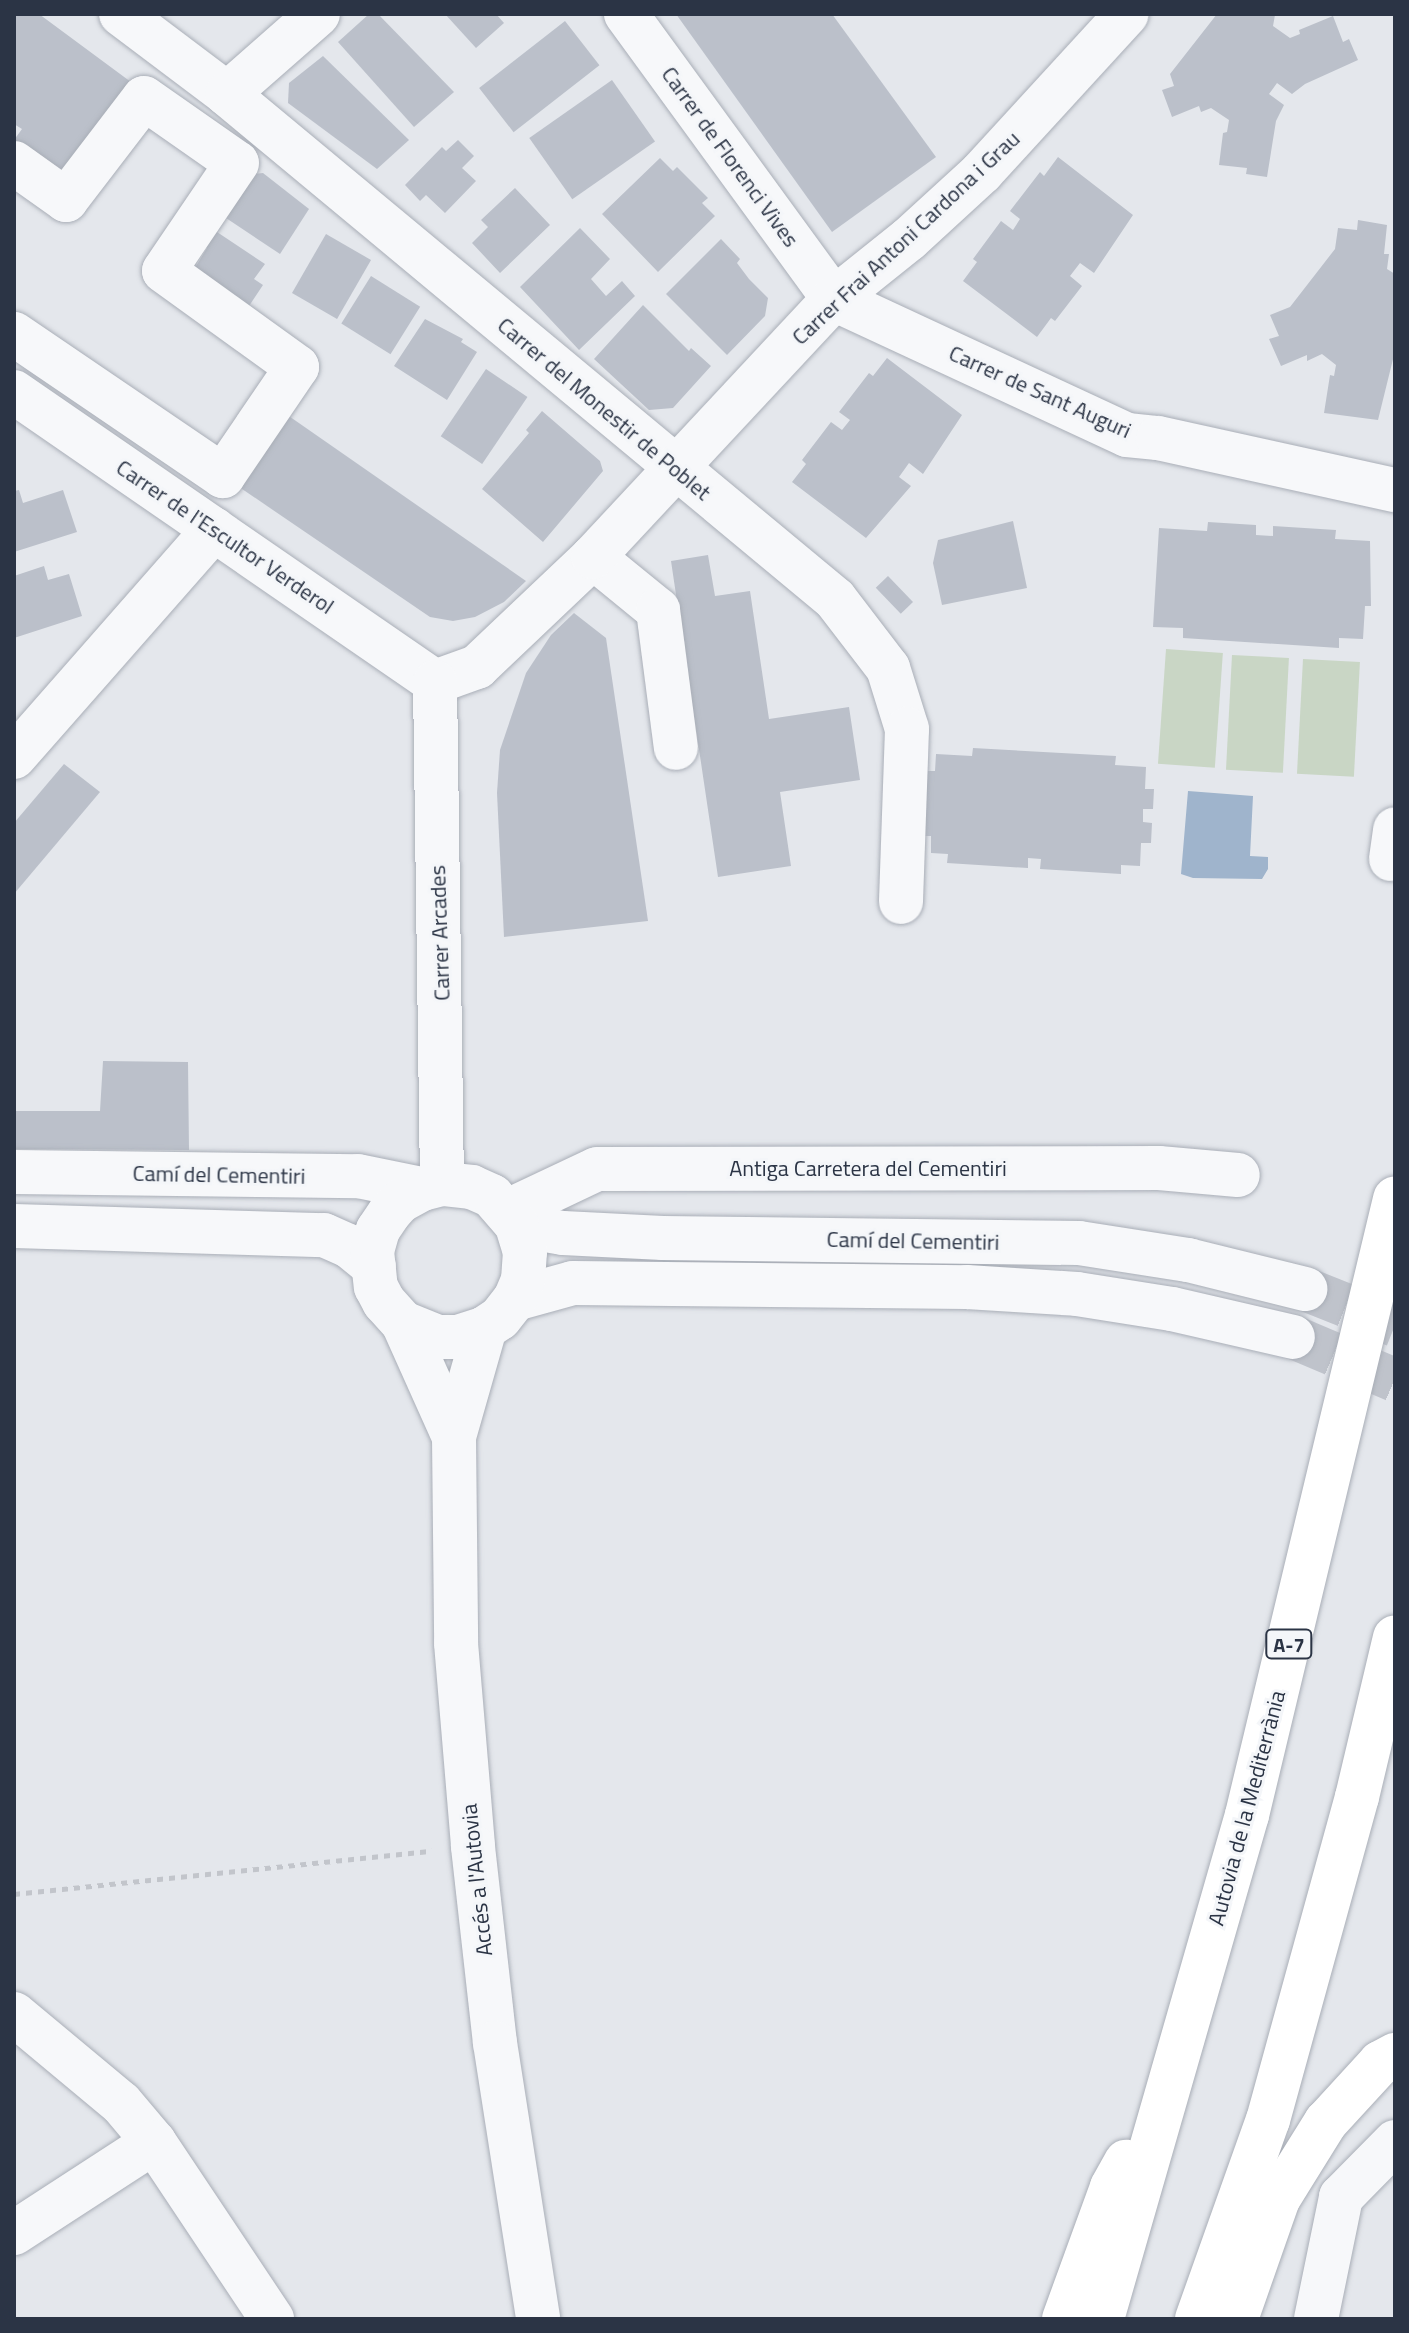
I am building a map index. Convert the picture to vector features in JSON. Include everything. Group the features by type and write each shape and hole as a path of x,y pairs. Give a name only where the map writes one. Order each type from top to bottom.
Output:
{"highway":[{"name":"Autovia de la Mediterrània","path":"1102,2319 1247,1815 1395,1199"},
{"path":"1197,2319 1268,2120 1357,1797 1395,1637"},
{"path":"1236,2319 1286,2186 1326,2122 1380,2063 1395,2055"},
{"path":"1064,2319 1112,2187 1171,2086"}],"street":[{"name":"Carrer del Monestir de Poblet","path":"121,14 227,94 677,471 835,599 888,668 907,729 901,902"},
{"path":"227,94 318,14"},
{"name":"Carrer de Florenci Vives","path":"626,14 834,299"},
{"name":"Carrer Frai Antoni Cardona i Grau","path":"435,682 477,667 593,557 677,471 834,299 909,239 982,172 1127,14"},
{"path":"14,163 66,200 144,98 237,163 164,271 297,367 223,476 14,334"},
{"name":"Carrer de Sant Auguri","path":"834,299 1127,435 1158,438 1395,490"},
{"name":"Carrer de l'Escultor Verderol","path":"14,392 435,682"},
{"path":"14,757 214,529"},
{"path":"593,557 658,610 676,748"},
{"name":"Carrer Arcades","path":"432,1186 435,682"},
{"name":"Antiga Carretera del Cementiri","path":"512,1218 597,1169 1159,1168 1238,1175"},
{"name":"Camí del Cementiri","path":"14,1172 358,1176 432,1186"},
{"path":"432,1186 472,1187 492,1196 512,1218 525,1252 523,1280 500,1314 454,1437 403,1323 384,1302 376,1287 372,1251 378,1230 400,1201 432,1186"},
{"name":"Camí del Cementiri","path":"512,1218 563,1233 663,1238 1079,1243 1188,1260 1305,1289"},
{"path":"14,1226 324,1235 349,1246 374,1266"},
{"name":"Camí del Cementiri","path":"500,1314 573,1283 967,1287 1077,1294 1172,1309 1293,1337"},
{"path":"403,1323 438,1337 458,1337 500,1314"},
{"name":"Accés a l'Autovia","path":"454,1437 456,1643 473,1847 495,2043 538,2319"},
{"path":"14,2014 121,2103 154,2142 272,2319"},
{"path":"14,2233 154,2142"},
{"path":"1316,2319 1341,2197 1395,2142"}],"path":[{"path":"14,1894 473,1847"}],"green space":[{"path":"1166,649 1223,653 1215,768 1158,764"},
{"path":"1232,655 1289,658 1283,773 1226,770"},
{"path":"1303,659 1360,662 1354,777 1297,774"}],"water":[{"path":"1188,791 1253,796 1250,856 1268,857 1268,869 1262,879 1193,878 1181,874"}],"building":[{"path":"14,14 39,14 135,85 59,187 14,153 14,140 22,129 14,124"},
{"path":"369,14 378,14 454,92 414,127 338,42"},
{"path":"445,14 496,14 504,23 476,48"},
{"path":"676,14 832,14 936,157 832,232"},
{"path":"1217,14 1275,15 1273,26 1290,38 1300,34 1299,30 1333,16 1343,42 1349,39 1358,60 1305,84 1292,94 1277,83 1269,94 1284,105 1276,121 1267,177 1246,174 1247,168 1219,165 1223,133 1227,132 1229,120 1211,108 1201,112 1199,106 1172,117 1162,90 1174,86 1170,74"},
{"path":"565,21 599,65 514,132 479,88"},
{"path":"323,56 409,140 377,169 288,103 289,83"},
{"path":"612,80 655,141 572,199 529,138"},
{"path":"458,140 474,156 462,168 476,181 445,213 426,195 420,201 405,185 442,147 446,151"},
{"path":"1058,157 1133,215 1094,273 1080,263 1070,276 1082,286 1055,321 1051,318 1037,337 963,281 977,262 973,259 1001,221 1013,230 1020,219 1010,211 1040,172 1044,176"},
{"path":"660,158 673,171 677,167 708,198 702,203 715,216 658,272 602,214"},
{"path":"263,173 309,209 280,254 220,214 245,175"},
{"path":"515,188 550,225 500,273 472,243 488,227 481,220"},
{"path":"1358,220 1387,225 1384,254 1389,254 1387,269 1395,274 1395,351 1378,420 1324,413 1330,375 1334,376 1336,365 1322,354 1307,361 1307,355 1281,366 1269,339 1279,336 1270,315 1290,307 1335,249 1338,228 1357,230"},
{"path":"211,228 265,264 254,279 263,285 247,309 192,273 207,248 200,244"},
{"path":"580,228 610,259 591,279 606,296 622,281 635,296 579,350 520,287"},
{"path":"326,234 371,260 337,319 292,293"},
{"path":"721,239 740,259 737,263 749,279 768,298 765,316 727,355 666,294"},
{"path":"371,276 420,307 391,354 341,323"},
{"path":"643,305 689,351 691,348 711,366 673,408 649,410 594,359"},
{"path":"425,319 463,339 461,342 477,352 447,400 394,366"},
{"path":"887,358 962,415 923,474 909,463 899,477 911,486 866,538 792,482 806,464 802,460 831,422 842,430 850,420 839,412 869,373 873,376"},
{"path":"486,369 527,397 482,464 441,436"},
{"path":"273,405 526,581 504,602 475,617 453,621 430,617 223,476"},
{"path":"542,411 600,461 603,471 543,542 482,489 529,433 526,430"},
{"path":"19,490 23,503 63,490 77,532 14,552 14,491"},
{"path":"1013,521 1027,588 942,605 933,563 938,540"},
{"path":"1208,522 1256,525 1256,535 1273,536 1273,526 1336,530 1335,539 1370,541 1371,606 1365,606 1363,639 1339,638 1339,648 1183,638 1183,628 1153,627 1159,528 1207,531"},
{"path":"708,555 715,596 750,591 769,719 849,707 860,780 780,792 791,866 718,877 671,561"},
{"path":"44,566 48,580 69,574 82,616 14,638 14,576"},
{"path":"888,576 913,602 901,614 876,588"},
{"path":"574,613 606,638 648,921 504,937 497,793 500,750 526,673 551,635"},
{"path":"973,748 1116,756 1115,765 1146,767 1145,789 1154,789 1153,809 1143,809 1143,822 1152,823 1151,843 1141,843 1140,866 1121,865 1121,874 1040,869 1041,859 1028,858 1028,868 947,863 948,854 931,853 931,836 922,836 926,771 935,771 936,754 972,756"},
{"path":"64,764 100,792 14,894 14,823"},
{"path":"103,1061 188,1062 189,1150 14,1149 14,1111 100,1111"}],"tunnel":[{"path":"1305,1289 1395,1325"},
{"path":"1293,1337 1395,1380"}]}
